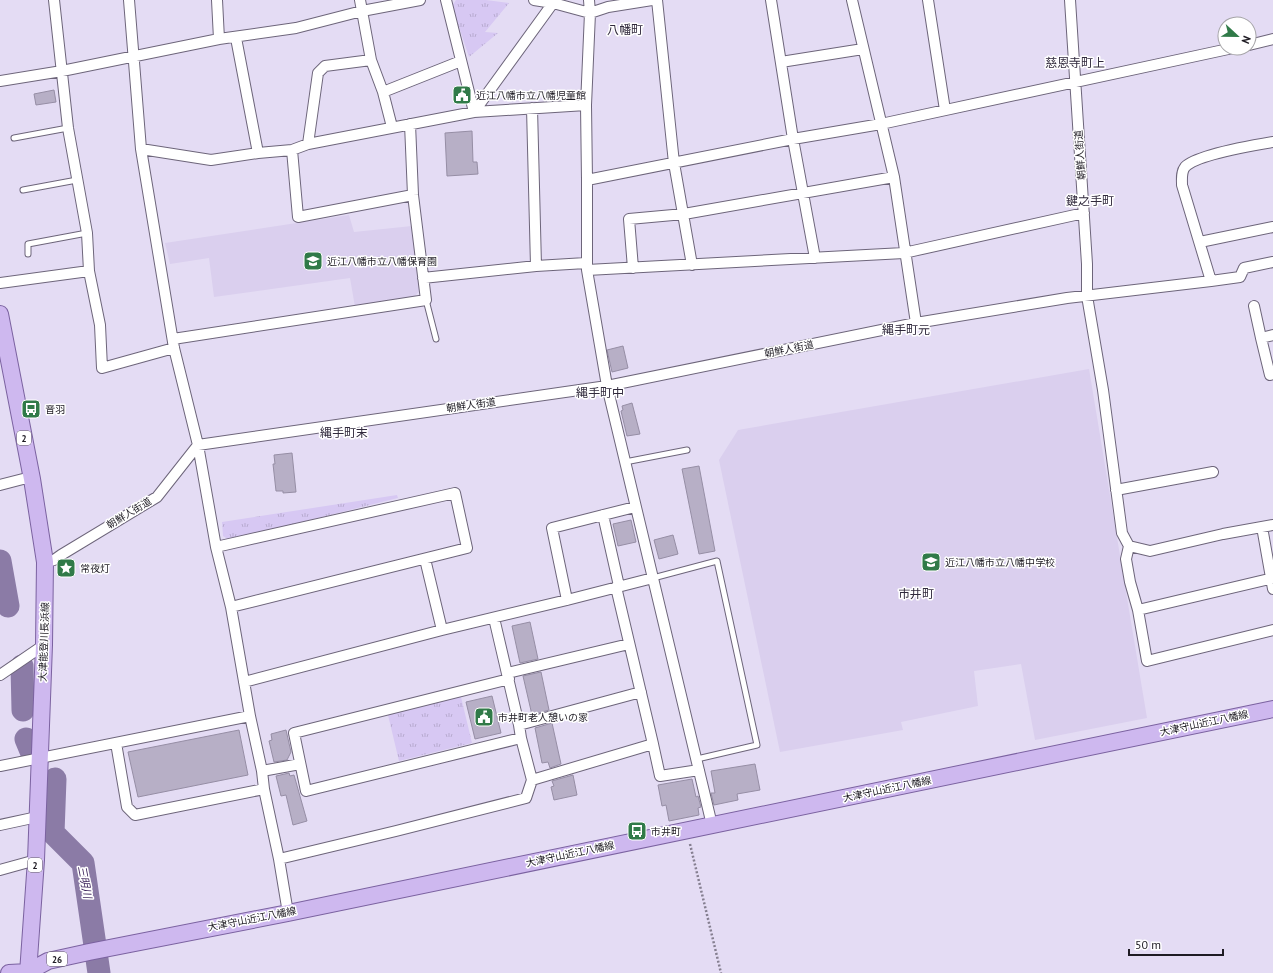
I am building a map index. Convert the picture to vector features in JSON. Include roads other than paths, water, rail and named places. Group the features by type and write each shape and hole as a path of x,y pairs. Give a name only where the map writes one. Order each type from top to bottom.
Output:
{"main road":[{"name":"大津能登川長浜線","path":"0,314 32,479 45,562 44,645 36,860 28,972"},
{"name":"大津守山近江八幡線","path":"9,973 28,972 48,962 107,948 288,913 1273,709"}],"street":[{"path":"54,0 68,128 76,180 87,233 89,271 100,325 102,368 174,343 426,300 413,195 410,124"},
{"path":"129,0 141,149 174,343 198,445 216,547 230,607 288,913"},
{"path":"217,0 219,40"},
{"path":"360,0 372,60 384,92 392,127"},
{"path":"0,81 62,71 219,40 296,28 362,11 420,0"},
{"path":"446,0 474,112"},
{"path":"534,0 553,3 590,13 608,7 652,0"},
{"path":"590,0 586,105 586,266 607,386 712,825"},
{"path":"657,0 674,164 692,265"},
{"path":"771,0 793,139 815,258"},
{"path":"852,0 894,176 904,253 916,323"},
{"path":"928,0 945,110"},
{"name":"朝鮮人街道","path":"45,562 54,560 157,496 198,445 607,386 916,323 1087,296 1087,264 1070,0"},
{"path":"474,112 553,3"},
{"path":"236,38 258,153"},
{"path":"1257,43 1273,40"},
{"path":"781,62 863,49"},
{"path":"587,180 674,164 793,139 881,124 1217,51"},
{"path":"308,144 318,73 324,66 372,60"},
{"path":"384,92 461,62"},
{"path":"141,149 211,160 292,150 308,144 474,112 586,105"},
{"path":"532,108 536,266"},
{"path":"1211,281 1182,185 1181,176 1185,167 1194,162 1230,150 1273,142"},
{"path":"292,150 298,217 413,195"},
{"path":"632,268 629,219 684,214 894,176"},
{"path":"423,278 536,266 632,268 904,253 1084,213"},
{"path":"1200,242 1273,227"},
{"path":"1273,262 1244,268 1240,277 1087,296 1122,533 1129,546 1126,559 1130,582 1138,610 1146,661 1273,630"},
{"path":"0,283 89,271"},
{"path":"1254,306 1270,375 1273,374"},
{"path":"1262,338 1273,335"},
{"path":"1116,490 1213,472"},
{"path":"0,485 32,479"},
{"path":"216,547 455,493 467,548 230,607"},
{"path":"567,600 552,528 635,507"},
{"path":"603,515 629,644 660,776 698,764"},
{"path":"1129,546 1150,551 1223,534 1273,525"},
{"path":"1138,610 1272,582 1262,527"},
{"path":"425,559 442,630"},
{"path":"244,682 442,630 653,578"},
{"path":"278,859 526,798 532,780 494,618"},
{"path":"521,738 306,791 294,733 629,644"},
{"path":"0,675 44,645"},
{"path":"519,724 641,692"},
{"path":"0,766 250,716"},
{"path":"116,743 127,807 135,815 264,789"},
{"path":"532,780 653,744"},
{"path":"262,771 300,764"},
{"path":"0,825 37,817"},
{"path":"0,870 36,860"}],"lane":[{"path":"14,138 68,128"},
{"path":"24,190 76,180"},
{"path":"28,254 28,244 87,233"},
{"path":"426,300 436,339"},
{"path":"625,462 687,450"},
{"path":"653,578 717,561 757,745 698,764"}],"waterway":[{"name":"三明川","path":"0,561 8,606"},
{"name":"三明川","path":"22,666 23,710"},
{"name":"三明川","path":"26,739 31,751"},
{"name":"三明川","path":"55,779 53,833 83,863 99,973"}],"place":[{"name":"近江八幡市立八幡児童館","path":"462,95"},
{"name":"近江八幡市立八幡保育園","path":"313,261"},
{"name":"音羽","path":"31,409"},
{"name":"近江八幡市立八幡中学校","path":"931,562"},
{"name":"常夜灯","path":"66,568"},
{"name":"市井町老人憩いの家","path":"484,717"},
{"name":"市井町","path":"637,831"}],"district":[{"name":"八幡町","path":"625,29"},
{"name":"慈恩寺町上","path":"1075,62"},
{"name":"鍵之手町","path":"1090,200"},
{"name":"縄手町元","path":"906,329"},
{"name":"縄手町中","path":"600,392"},
{"name":"縄手町末","path":"344,432"},
{"name":"市井町","path":"916,593"}]}
